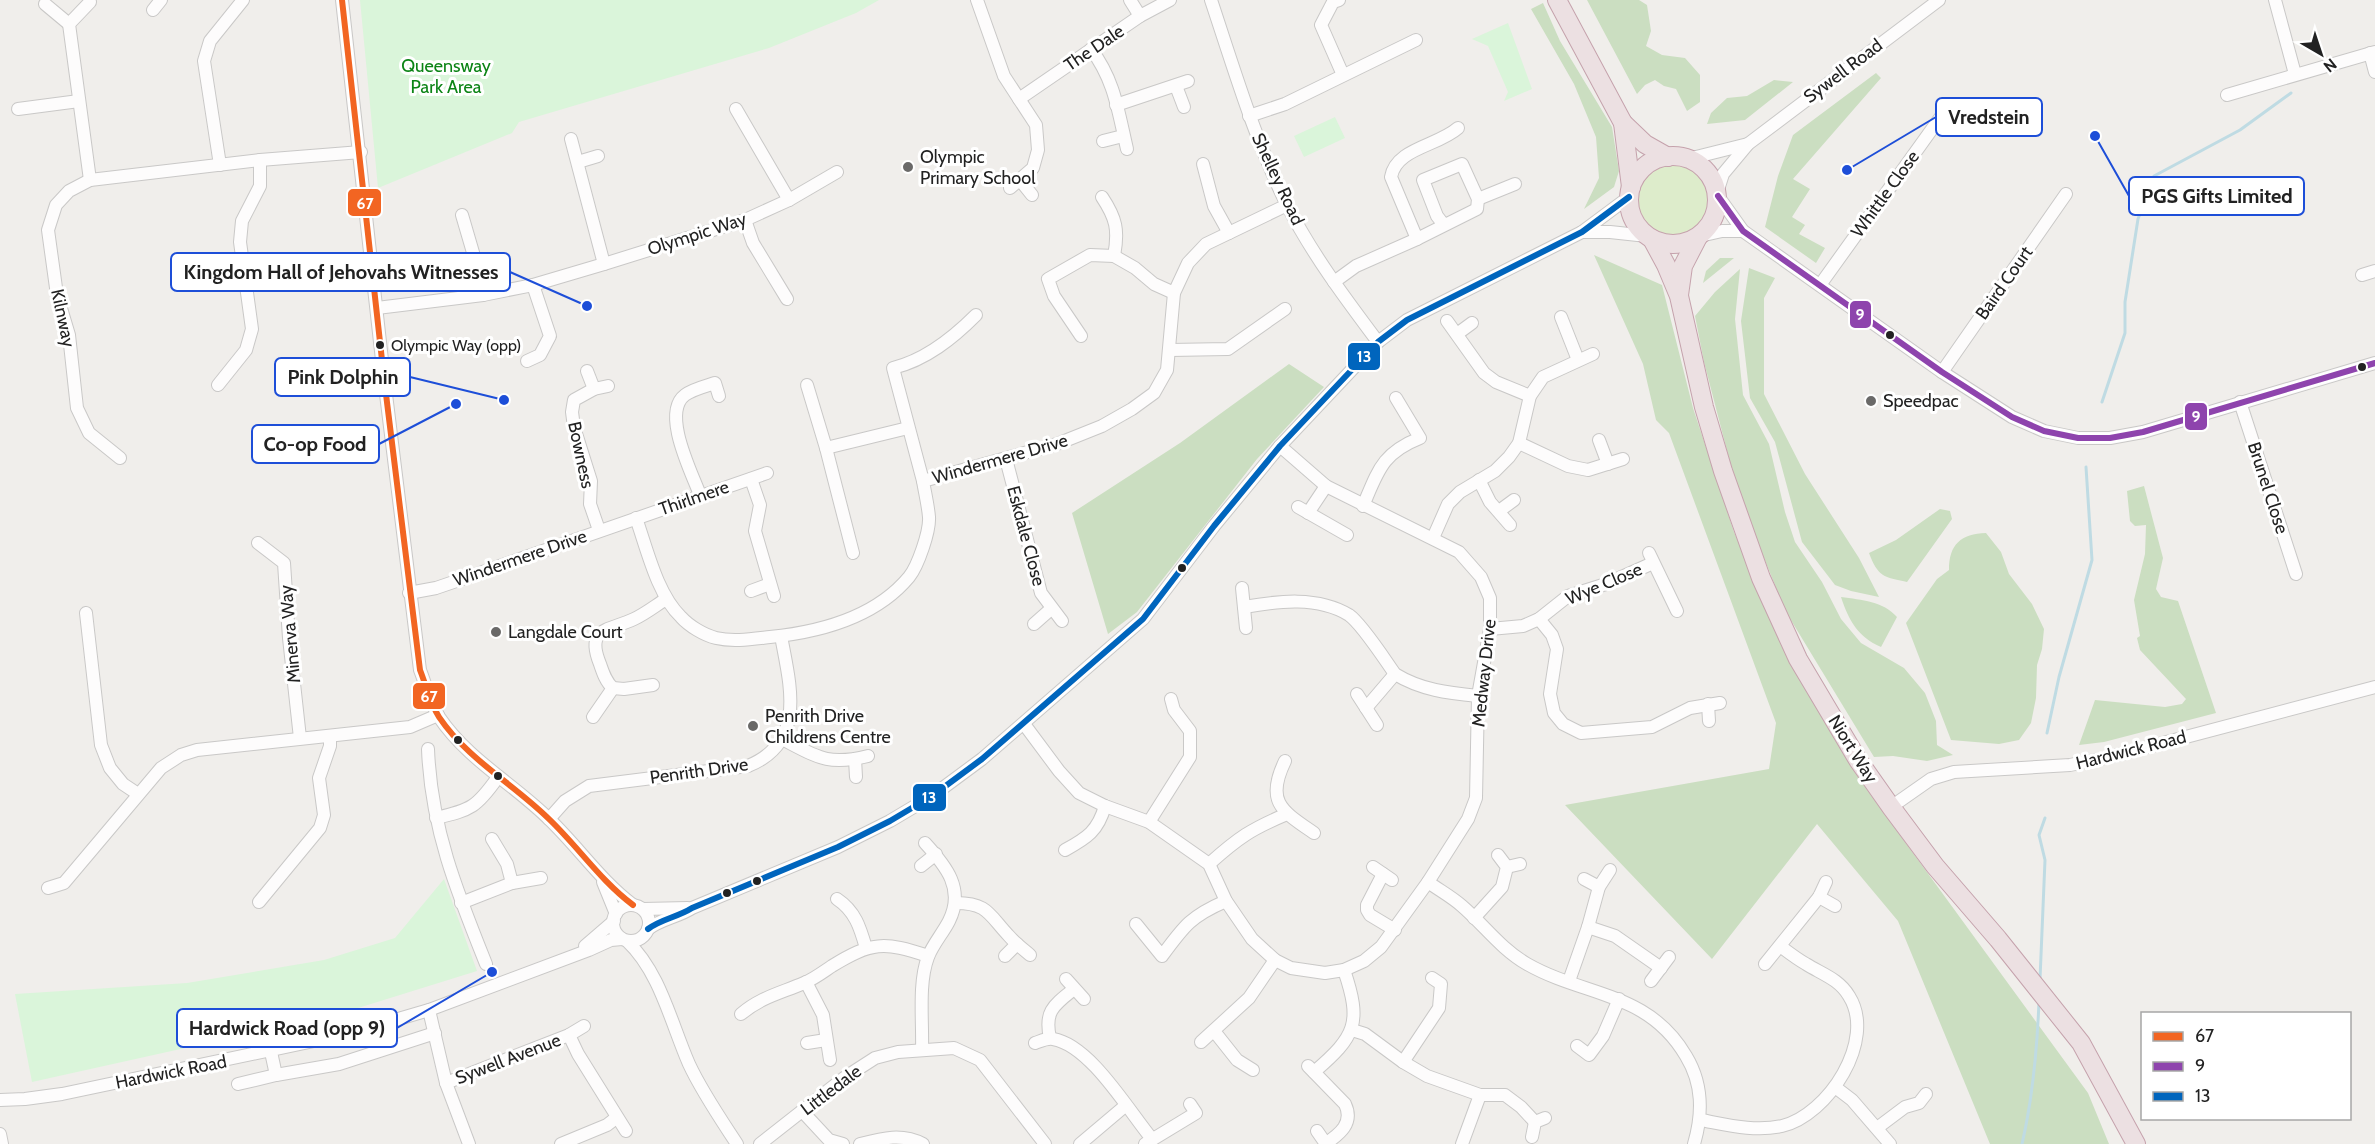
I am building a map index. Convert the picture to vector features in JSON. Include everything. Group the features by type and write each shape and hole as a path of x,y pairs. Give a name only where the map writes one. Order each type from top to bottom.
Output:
{"highway":[{"path":"1557,0 1623,123 1645,144 1668,157"},
{"path":"1623,123 1631,214 1635,223 1650,238 1675,244 1687,243 1699,237 1713,220 1717,194 1707,172 1688,159 1668,157 1645,166 1637,176 1630,192"},
{"name":"Niort Way","path":"1678,296 1683,266 1699,237"},
{"name":"Niort Way","path":"1650,238 1666,265 1678,296 1716,450 1761,578 1798,659 1858,760 1891,807 1935,866 1998,939 2082,1043 2136,1144"}],"street":[{"path":"220,165 204,61 210,41 243,0"},
{"path":"342,0 420,670 438,715 455,737 498,777 549,819 575,845 603,880 638,907 649,919 645,945 652,974 690,1066 736,1144"},
{"path":"976,0 1004,76 1036,125 1038,150 1033,168 1015,184 1032,195"},
{"path":"1130,0 1140,16"},
{"name":"The Dale","path":"1019,99 1140,16 1170,0"},
{"name":"Shelley Road","path":"1211,0 1250,116 1287,205 1310,246 1378,342"},
{"path":"1339,0 1333,2 1321,26 1343,75"},
{"name":"Sywell Road","path":"1717,194 1723,174 1748,144 1939,0"},
{"path":"2275,0 2295,74"},
{"path":"69,24 90,2"},
{"path":"45,4 69,24 90,180"},
{"path":"1250,116 1285,104 1416,40"},
{"path":"1091,49 1105,68 1127,149"},
{"path":"2227,95 2372,53 2375,72"},
{"path":"1116,105 1188,81"},
{"path":"1176,86 1184,107"},
{"path":"18,109 79,101"},
{"name":"Whittle Close","path":"1820,285 1950,104"},
{"path":"736,109 789,200"},
{"path":"1417,239 1391,177 1393,168 1400,159 1450,135 1458,128"},
{"path":"1103,141 1124,136"},
{"path":"571,139 604,264"},
{"name":"Sywell Road","path":"1688,159 1748,144"},
{"name":"Kilnway","path":"120,458 89,433 77,408 69,335 57,295 48,230 56,206 69,191 90,180 260,160 361,152"},
{"path":"578,162 598,156"},
{"path":"218,385 246,350 252,329 240,242 242,221 260,186 260,160"},
{"path":"1203,164 1214,206 1229,233"},
{"path":"1334,282 1356,266 1417,239 1477,209 1478,199 1462,164 1423,180 1437,216 1444,225"},
{"name":"Olympic Way","path":"377,308 483,295 533,285 745,220 789,200 837,172"},
{"path":"1478,199 1515,184"},
{"path":"625,940 637,940 656,923 680,915 838,847 890,821 982,759 1126,636 1160,599 1214,526 1280,446 1378,342 1407,320 1582,232 1630,192"},
{"path":"1717,194 1728,213 1743,231 1942,372 2012,417 2044,431 2078,438 2110,438 2144,432 2375,363"},
{"name":"Baird Court","path":"1942,372 2066,194"},
{"path":"1102,196 1112,213 1118,236 1114,256"},
{"name":"Windermere Drive","path":"410,592 436,588 636,518 666,599 690,625 713,638 748,640 781,636 826,628 863,613 893,593 911,576 922,550 929,519 923,481 1066,441 1102,426 1154,393 1167,370 1174,293 1188,263 1206,244 1287,205"},
{"path":"462,214 483,295"},
{"path":"745,220 753,243 787,299"},
{"path":"1699,237 1722,231 1743,231"},
{"path":"1582,232 1610,232 1650,238"},
{"path":"1081,336 1054,296 1048,279 1090,255 1114,256 1135,268 1154,284 1174,293"},
{"path":"2362,275 2375,271"},
{"path":"527,362 540,355 550,336 533,285"},
{"path":"1170,350 1228,349 1285,309"},
{"path":"923,481 893,368 928,354 961,330 976,315"},
{"path":"1561,317 1578,360"},
{"path":"1447,321 1484,373 1496,382 1530,396"},
{"path":"1457,334 1472,323"},
{"path":"1433,538 1448,504 1460,492 1495,471 1519,443 1530,396 1543,377 1593,354"},
{"path":"587,371 594,389"},
{"path":"700,495 676,428 676,408 683,396 715,383 719,396"},
{"path":"807,385 853,553"},
{"name":"Bowness","path":"599,530 590,504 591,481 574,427 572,412 574,400 594,389 608,386"},
{"path":"1363,506 1388,457 1408,443 1420,438 1396,398"},
{"name":"Brunel Close","path":"2240,402 2296,574"},
{"path":"826,448 908,428"},
{"path":"1599,440 1608,464"},
{"path":"1519,443 1568,466 1588,470 1623,459"},
{"name":"Medway Drive","path":"1209,864 1226,901 1252,939 1275,960 1306,972 1325,973 1344,970 1364,962 1395,930 1468,819 1476,798 1478,696 1490,629 1490,598 1481,577 1459,552 1326,486 1280,446"},
{"name":"Eskdale Close","path":"1006,459 1041,593 1062,621"},
{"name":"Thirlmere","path":"636,518 767,473"},
{"name":"Thirlmere","path":"751,479 760,505 755,531 772,590 751,591"},
{"path":"1479,480 1490,502 1510,525"},
{"path":"1326,486 1303,510 1347,535"},
{"path":"1499,512 1514,500"},
{"name":"Minerva Way","path":"258,543 284,563 289,638 300,738"},
{"name":"Wye Close","path":"1490,629 1523,626 1539,619 1568,596 1606,584 1651,558 1677,611"},
{"path":"1242,588 1246,627"},
{"path":"653,685 614,688 604,675 595,651 595,643 599,634 608,628 632,620 666,599"},
{"path":"1244,607 1272,602 1324,605 1350,616 1395,674 1431,691 1478,696"},
{"name":"Eskdale Close","path":"1034,624 1052,609"},
{"path":"86,613 100,745 110,768 123,784 138,794"},
{"path":"1539,619 1552,635 1557,649 1550,694 1554,713 1563,724 1581,733 1652,728 1690,708 1714,704 1709,721"},
{"name":"Penrith Drive","path":"549,819 565,801 589,786 748,766 761,761 782,739 788,728 791,714 790,684 781,636"},
{"path":"1366,708 1395,674"},
{"name":"Hardwick Road","path":"1891,807 1931,778 1954,772 2070,765 2090,761 2375,687"},
{"path":"593,717 614,688"},
{"path":"1356,693 1377,725"},
{"path":"1149,822 1190,757 1190,731 1174,710 1171,699"},
{"path":"48,888 64,883 161,768 181,755 197,750 410,727 438,715"},
{"path":"1023,724 1079,793 1149,822 1209,864 1234,841 1255,827 1287,814"},
{"path":"259,902 320,828 324,815 319,778 330,746 330,736"},
{"path":"782,739 825,760 868,756"},
{"path":"428,749 429,785 444,853 486,964"},
{"path":"855,759 856,777"},
{"path":"1285,761 1276,780 1276,797 1287,814 1314,833"},
{"path":"436,818 464,811 482,800 498,777"},
{"path":"1065,850 1084,840 1100,824 1106,806"},
{"path":"492,839 507,864 512,883"},
{"path":"922,1050 924,975 928,956 950,920 956,903 954,886 948,869 925,843"},
{"path":"921,866 936,854"},
{"path":"1498,855 1507,867"},
{"path":"1507,867 1520,864"},
{"path":"1474,918 1502,888 1507,867"},
{"path":"1569,981 1599,887 1610,870"},
{"path":"1383,874 1367,910 1370,915 1395,930"},
{"path":"461,903 512,883 541,878"},
{"path":"1584,879 1599,887"},
{"path":"603,880 615,918 616,932 637,950 652,974"},
{"path":"1428,882 1462,906 1519,958 1540,971 1619,999 1654,1018 1665,1027 1682,1048 1694,1069 1700,1092 1701,1120 1694,1144"},
{"path":"1765,964 1819,897 1827,882"},
{"path":"1819,897 1835,906"},
{"path":"837,898 848,906 859,925 866,948"},
{"path":"1136,924 1162,956 1183,926 1201,912 1226,901"},
{"path":"956,903 972,903 982,907 1030,955"},
{"path":"615,918 622,908 692,908"},
{"name":"Hardwick Road","path":"578,953 615,918"},
{"path":"1588,927 1615,936 1661,968"},
{"name":"Hardwick Road","path":"0,1100 62,1094 271,1052 347,1034 429,1010 611,940 625,940"},
{"path":"1005,956 1017,944"},
{"path":"741,1014 757,1001 806,982 866,948 886,945 903,947 928,956"},
{"path":"1701,1120 1762,1129 1785,1125 1803,1117 1835,1087 1854,1053 1857,1042 1857,1012 1849,995 1836,980 1804,964 1780,946"},
{"path":"1651,981 1669,957"},
{"path":"1201,1042 1250,998 1275,960"},
{"path":"1317,1131 1326,1144 1344,1130 1348,1121 1348,1110 1311,1069 1334,1056 1352,1030 1355,1014 1354,999 1344,970"},
{"path":"1403,1062 1439,1008 1441,984 1432,978"},
{"path":"806,982 823,1015 830,1060"},
{"path":"1050,1038 1047,1025 1050,1012 1070,984 1084,999"},
{"path":"1577,1046 1588,1055 1603,1036 1619,999"},
{"path":"429,1010 447,1083 469,1144"},
{"name":"Sywell Avenue","path":"447,1083 569,1035 584,1026"},
{"path":"1352,1030 1365,1034 1403,1062 1427,1076 1480,1095 1504,1095 1540,1120 1532,1137"},
{"path":"1214,1031 1237,1060 1253,1070"},
{"path":"245,1079 339,1064 435,1034"},
{"name":"Sywell Avenue","path":"569,1035 616,1118 626,1131"},
{"path":"1035,1043 1050,1038 1083,1052 1096,1066 1148,1141 1196,1113 1190,1104"},
{"path":"807,1043 826,1040"},
{"name":"Littledale","path":"760,1144 850,1073 875,1058 898,1052 954,1048 980,1060 1044,1144"},
{"path":"271,1052 276,1075"},
{"path":"1835,1087 1852,1100 1890,1144"},
{"path":"1877,1128 1905,1107 1919,1102 1926,1094"},
{"path":"1462,1144 1480,1095"},
{"path":"1080,1144 1125,1106"},
{"path":"802,1111 829,1140 843,1144"},
{"path":"563,1144 607,1125 616,1118"},
{"path":"0,1134 2,1144"},
{"path":"860,1144 889,1137 914,1139 924,1144"}],"green space":[{"name":"Queensway Park Area","path":"360,0 879,0 856,13 769,48 519,122 512,133 378,188"},
{"path":"1587,0 1639,0 1647,5 1651,31 1646,46 1662,55 1685,58 1700,75 1700,102 1687,111 1676,89 1664,86 1655,80 1645,85 1637,94"},
{"path":"1543,3 1560,41 1612,127 1619,171 1614,187 1584,209 1599,178 1596,137 1574,84 1531,9"},
{"path":"1508,23 1532,89 1504,101 1508,92 1488,46 1472,39"},
{"path":"1876,73 1881,78 1793,179 1810,189 1792,217 1805,225 1799,234 1825,248 1816,263 1765,227 1778,176 1793,135"},
{"path":"1774,80 1793,82 1745,120 1707,124 1711,113 1727,98 1747,96"},
{"path":"1335,117 1345,138 1304,157 1294,136"},
{"path":"1674,162 1689,165 1701,173 1709,185 1712,200 1709,215 1701,227 1689,235 1674,238 1659,235 1647,227 1639,215 1636,200 1639,185 1647,173 1659,165"},
{"path":"1594,255 1662,285 1693,408 1734,532 1784,648 1847,759 1870,794 2088,1093 2109,1144 1990,1144 1898,921 1817,824 1712,959 1565,805 1769,769 1776,723 1669,433 1656,420 1643,364"},
{"path":"1720,258 1734,258 1703,283 1706,271"},
{"path":"1749,268 1775,278 1764,298 1764,394 1805,474 1859,558 1879,597 1835,585 1802,542 1775,442 1750,398 1741,321"},
{"path":"1740,269 1735,319 1743,395 1769,444 1785,512 1795,542 1822,582 1841,619 1861,643 1904,668 1925,693 1936,721 1937,745 1953,755 1927,761 1893,756 1874,757 1786,612 1739,497 1704,362 1695,316 1715,292"},
{"path":"1289,364 1324,387 1257,459 1137,612 1108,634 1072,513 1180,443"},
{"path":"2144,486 2163,558 2156,589 2161,597 2178,601 2216,713 2104,742 2079,745 2095,700 2165,707 2182,704 2186,699 2140,650 2137,638 2140,636 2134,600 2145,554 2146,525 2135,526 2130,521 2127,491"},
{"path":"1940,509 1950,511 1952,519 1907,582 1883,575 1869,553 1896,540"},
{"path":"1986,533 2001,552 2009,574 2032,604 2044,629 2042,649 2037,665 2036,698 2031,723 2019,740 1999,744 1951,740 1906,623 1937,579 1949,570 1951,553 1958,542 1963,538"},
{"path":"1841,597 1879,604 1897,617 1881,647 1866,638 1855,627"},
{"path":"444,879 477,971 342,1013 32,1082 15,994 187,983 324,960 395,938"}],"waterway":[{"path":"2102,402 2125,333 2125,302 2138,219 2154,176 2240,130 2291,93"},
{"path":"2047,733 2059,677 2092,560 2086,467"},
{"path":"2040,979 2045,860 2039,835 2045,818"},
{"path":"2022,1144 2034,1073 2039,1002"}],"transit line":[{"name":"67","path":"342,0 384,378 420,670 436,712 451,732 477,759 550,820 600,875 633,905"},
{"name":"9","path":"1718,196 1743,231 1942,372 2012,417 2044,431 2078,438 2110,438 2143,432 2375,363"},
{"name":"13","path":"648,929 692,908 838,847 890,821 932,796 982,759 1143,619 1214,526 1280,446 1378,342 1407,320 1582,232 1629,197"}],"place":[{"name":"PGS Gifts Limited","path":"2095,136"},
{"name":"Olympic Primary School","path":"908,167"},
{"name":"Vredstein","path":"1847,170"},
{"name":"Kingdom Hall of Jehovahs Witnesses","path":"587,306"},
{"name":"Olympic Way (opp)","path":"380,345"},
{"name":"Pink Dolphin","path":"504,400"},
{"name":"Speedpac","path":"1871,401"},
{"name":"Co-op Food","path":"456,404"},
{"name":"Langdale Court","path":"496,632"},
{"name":"Penrith Drive Childrens Centre","path":"753,726"},
{"name":"Hardwick Road (opp 9)","path":"492,972"}]}
